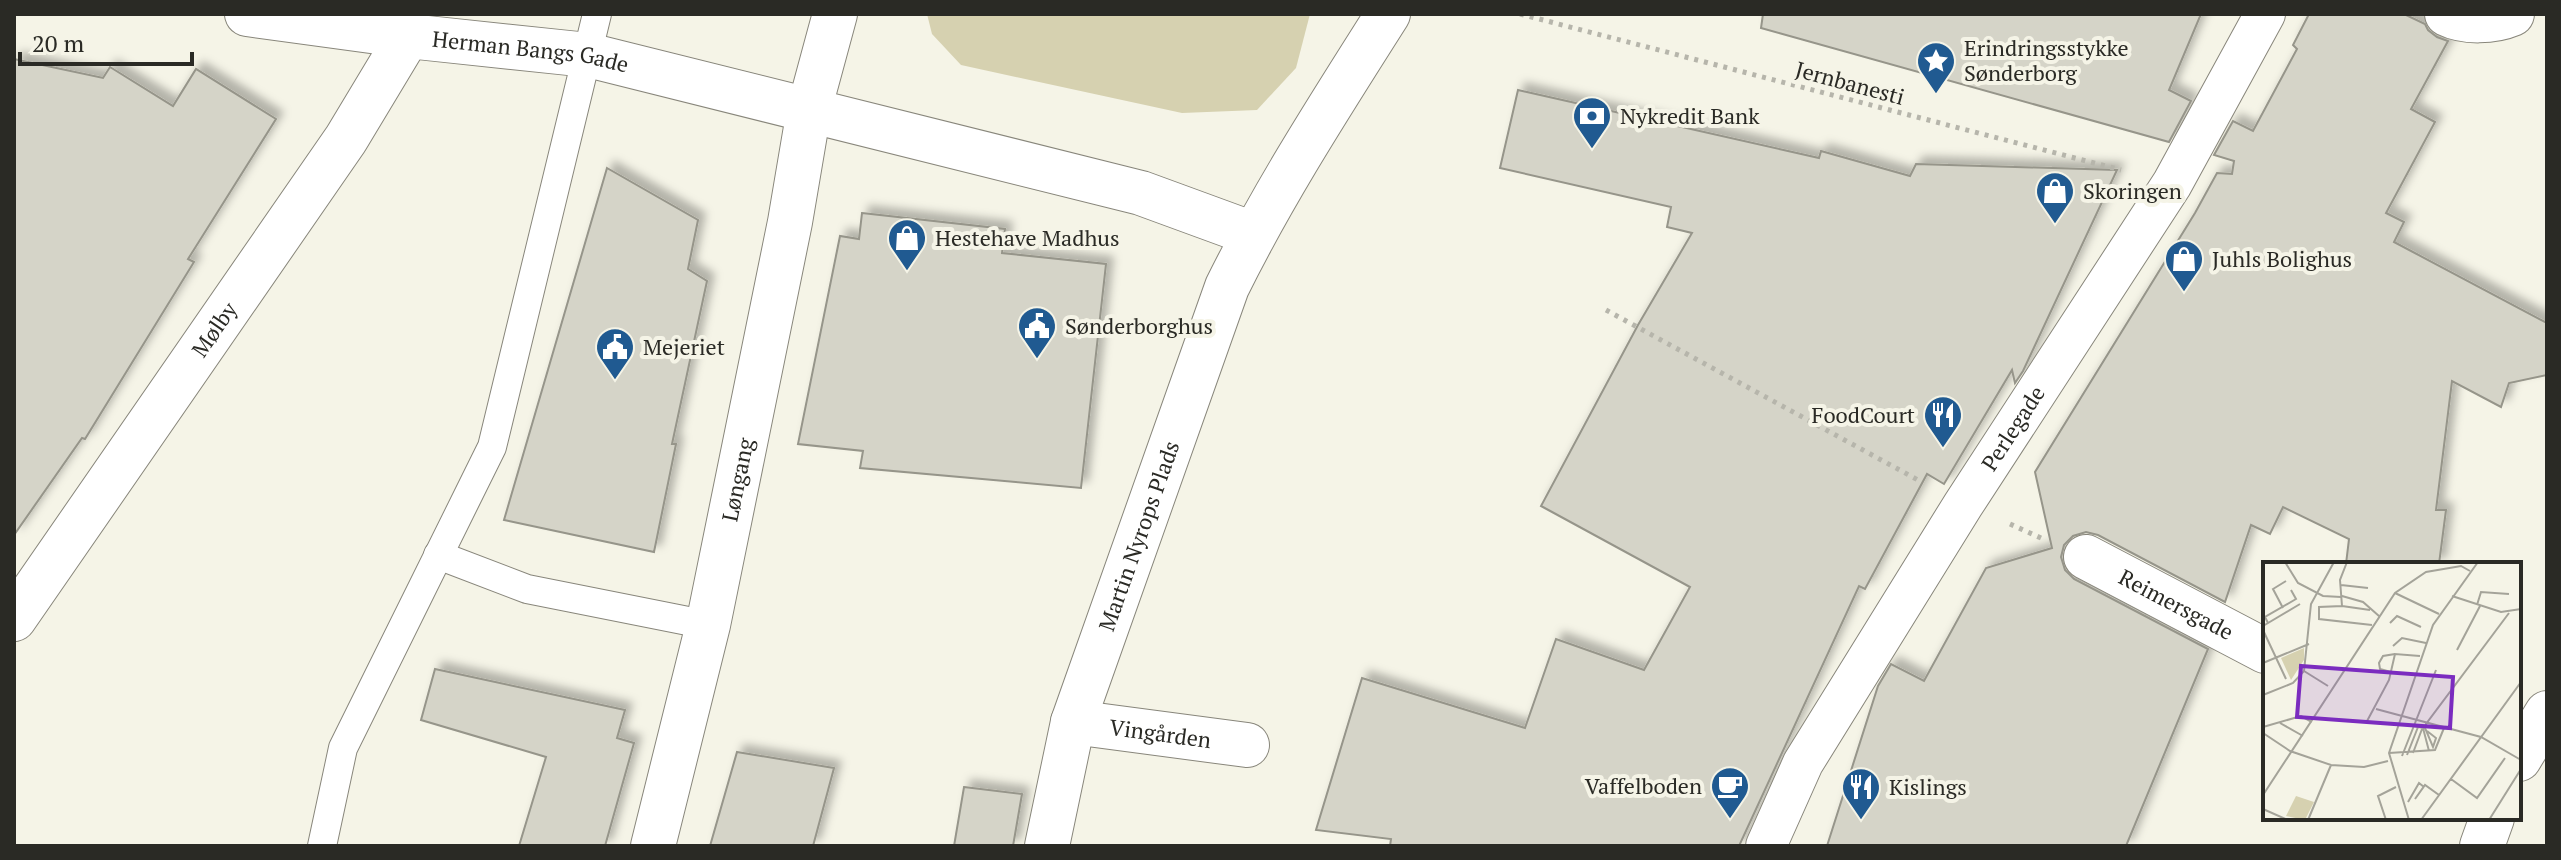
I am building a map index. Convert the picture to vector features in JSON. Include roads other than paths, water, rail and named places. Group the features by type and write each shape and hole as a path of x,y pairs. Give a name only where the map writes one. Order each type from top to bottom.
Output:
{"street":[{"name":"Herman Bangs Gade","path":"247,14 593,35 809,110"},
{"name":"Løngang","path":"653,846 708,625 790,222 809,110 835,14"},
{"name":"Martin Nyrops Plads","path":"1047,846 1073,722 1227,287 1295,160 1388,14"},
{"name":"Perlegade","path":"1766,846 1803,763 1963,505 2172,184 2265,14"},
{"path":"2447,14 2457,19 2500,19 2512,14"},
{"name":"Mølby","path":"14,619 346,139 409,25"},
{"path":"809,110 1141,193 1253,234"},
{"name":"Reimersgade","path":"2086,557 2263,650"},
{"path":"2521,756 2547,713"},
{"name":"Vingården","path":"1073,722 1247,745"},
{"path":"2482,846 2491,820"}],"lane":[{"path":"322,846 343,748 492,447 593,35"},
{"path":"438,555 527,589 708,625"}],"place":[{"name":"Erindringsstykke Sønderborg","path":"1936,95"},
{"name":"Nykredit Bank","path":"1592,150"},
{"name":"Skoringen","path":"2055,225"},
{"name":"Hestehave Madhus","path":"907,272"},
{"name":"Juhls Bolighus","path":"2184,293"},
{"name":"Sønderborghus","path":"1037,360"},
{"name":"Mejeriet","path":"615,381"},
{"name":"FoodCourt","path":"1943,449"},
{"name":"Vaffelboden","path":"1730,820"},
{"name":"Kislings","path":"1861,821"}]}
